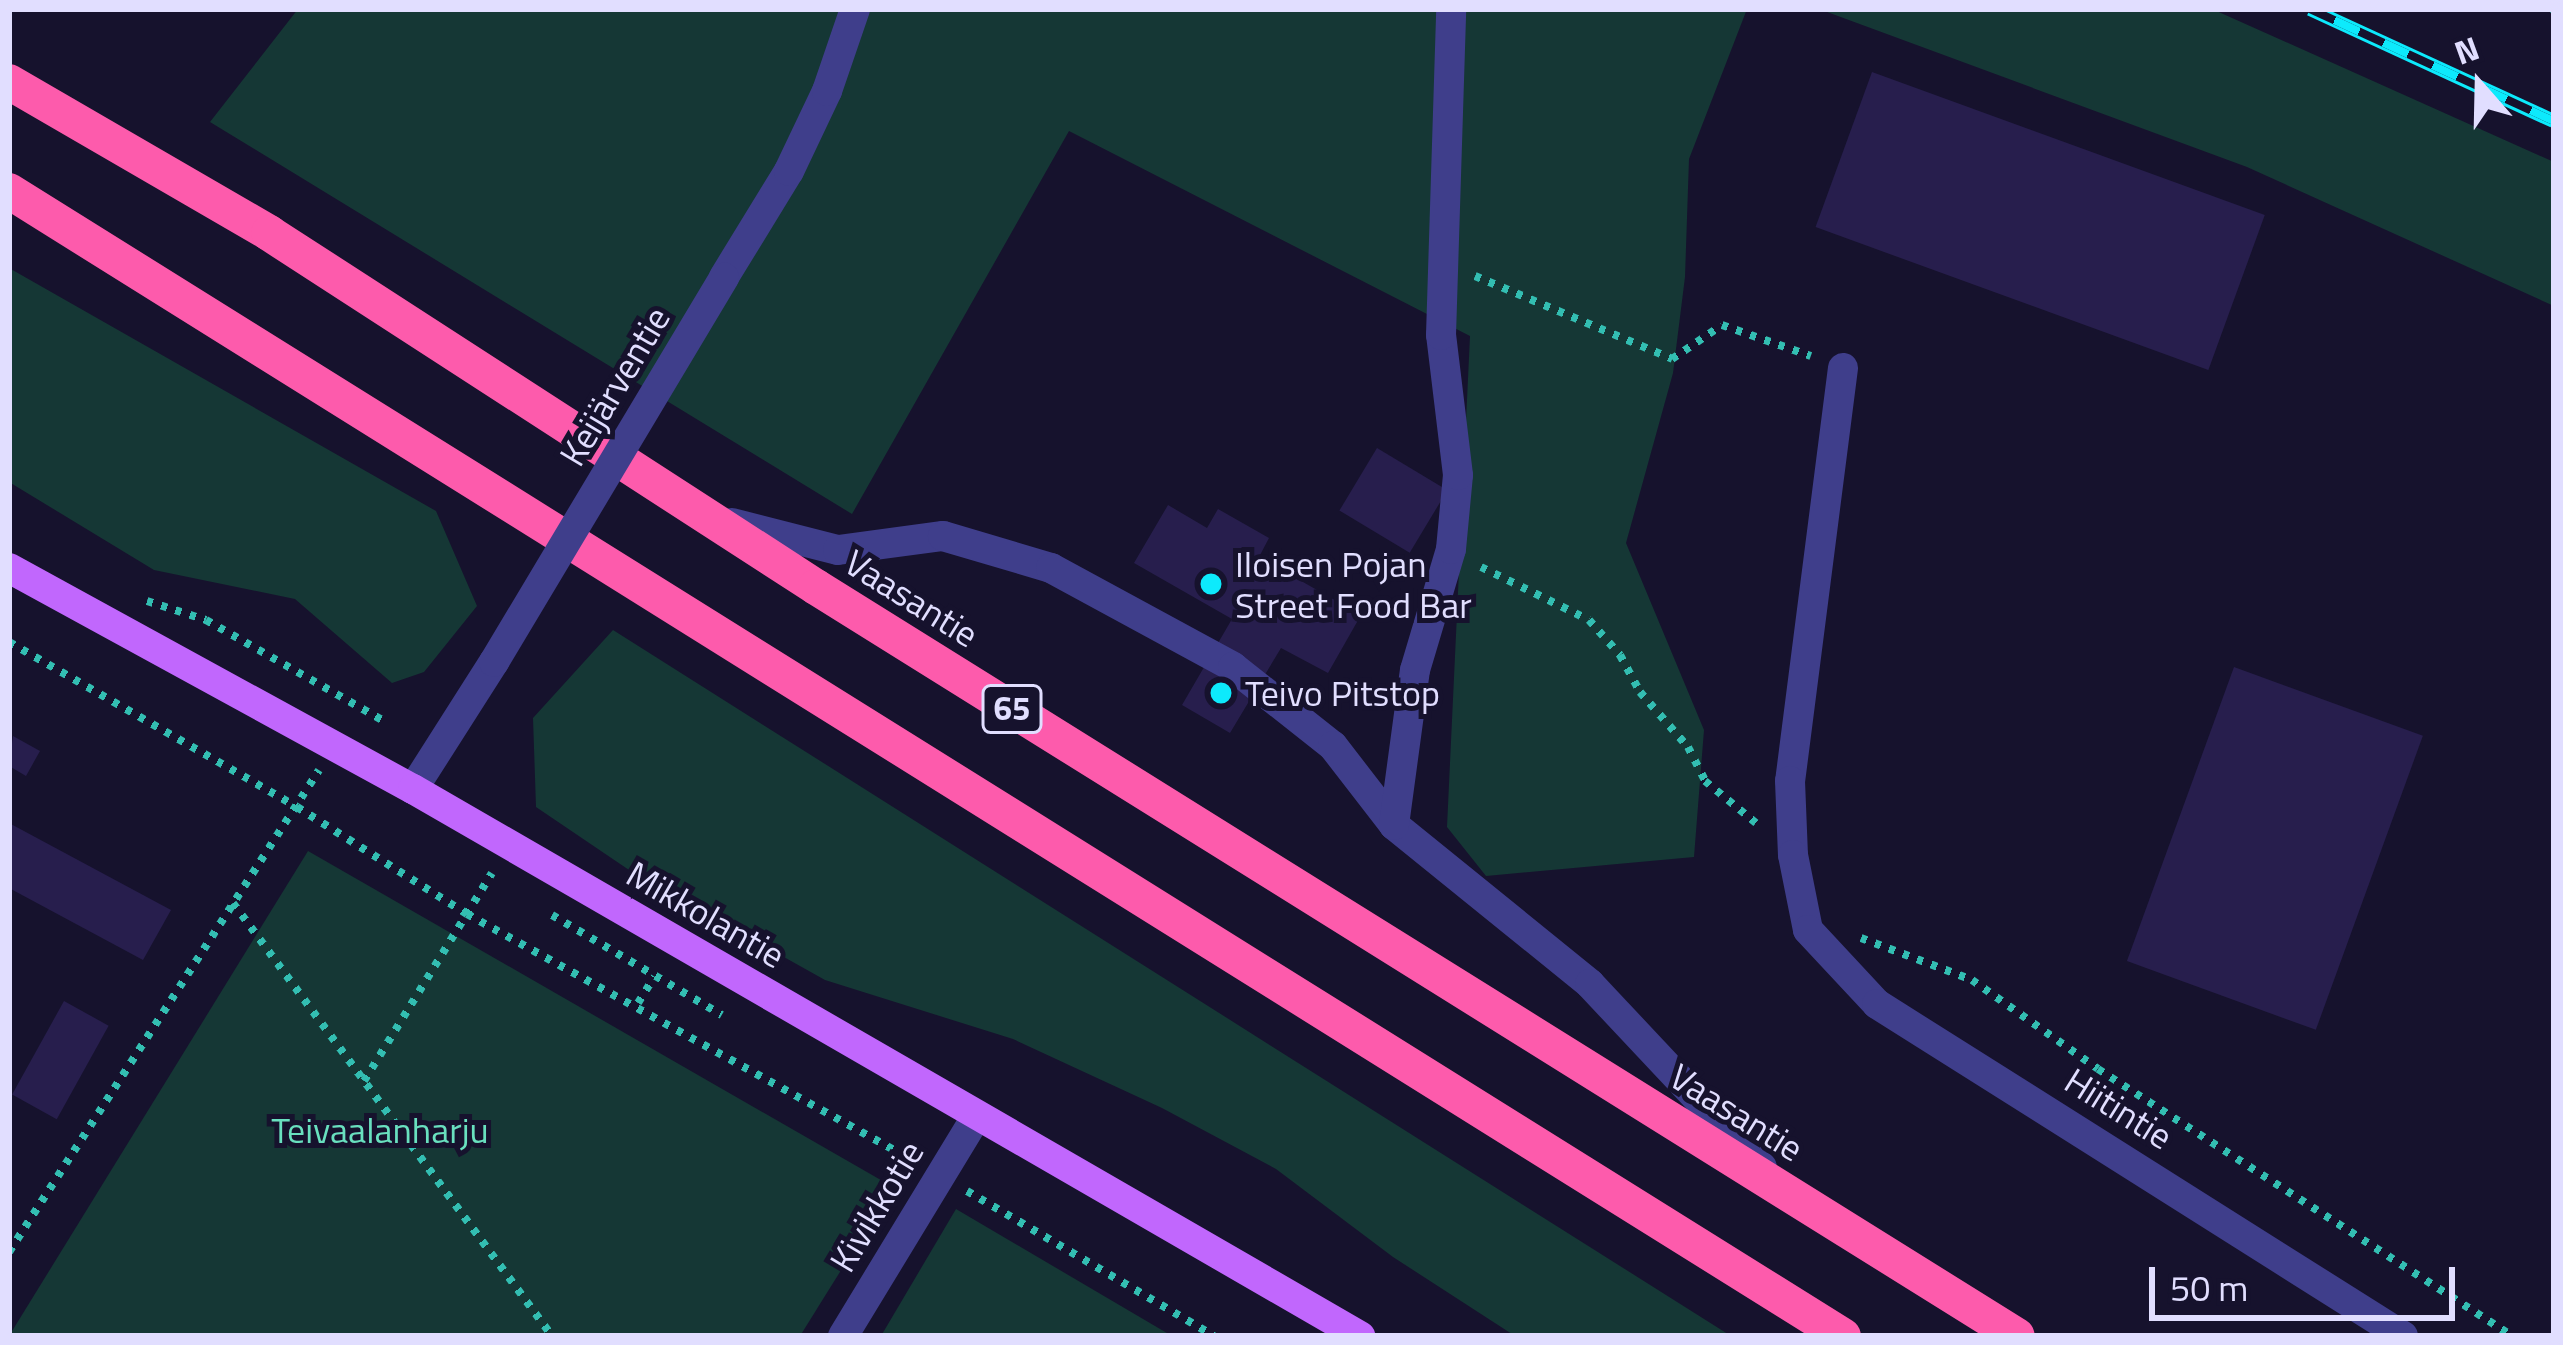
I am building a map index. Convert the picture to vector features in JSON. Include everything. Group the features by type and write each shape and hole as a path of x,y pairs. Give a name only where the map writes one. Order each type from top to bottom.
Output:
{"highway":[{"name":"Vaasantie","path":"9,82 269,233 703,514 2017,1336"},
{"name":"65","path":"9,191 1843,1336"}],"main road":[{"name":"Mikkolantie","path":"9,568 412,789 1360,1336"}],"street":[{"name":"Keijärventie","path":"412,789 494,662 789,171 827,91 855,9"},
{"path":"1394,825 1415,670 1451,549 1458,476 1442,335 1451,9"},
{"path":"1808,930 1793,855 1790,781 1844,368"},
{"path":"703,514 838,550 943,536 1051,568 1233,668 1333,746 1394,825 1590,984 1787,1193"},
{"name":"Hiitintie","path":"1808,930 1877,1004 2403,1336"},
{"name":"Kivikkotie","path":"843,1336 977,1116"}],"path":[{"path":"1446,264 1672,359 1722,325 1844,368"},
{"path":"1451,549 1516,587 1589,620 1620,655 1640,692 1688,747 1705,781 1793,855"},
{"path":"206,620 384,721"},
{"path":"9,642 297,807 467,914 638,1004 1214,1336"},
{"path":"9,1252 332,748"},
{"path":"364,1081 509,845"},
{"path":"233,903 553,1336"},
{"path":"552,915 722,1015"},
{"path":"1808,930 1873,940 1972,980 2098,1069 2513,1336"},
{"path":"638,1004 654,976"}],"green space":[{"path":"298,9 1747,9 1689,159 1685,277 1673,373 1626,543 1704,730 1694,857 1486,876 1447,827 1470,336 1069,131 852,514 210,122"},
{"path":"1819,9 2212,9 2554,162 2554,306 2247,167"},
{"path":"9,268 436,511 477,606 424,672 392,683 295,599 154,570 9,482"},
{"path":"613,630 1731,1336 1515,1336 1393,1257 1276,1169 1162,1108 1013,1039 825,980 632,872 536,807 533,718"},
{"name":"Teivaalanharju","path":"308,851 893,1187 800,1336 9,1336"},
{"path":"956,1209 1172,1336 881,1336"}],"building":[{"path":"1872,72 2265,215 2208,370 1816,227"},
{"path":"1377,448 1447,490 1410,553 1339,511"},
{"path":"1168,505 1207,528 1218,509 1269,538 1259,557 1361,615 1328,673 1281,648 1230,733 1182,705 1232,619 1134,563"},
{"path":"2234,667 2423,736 2316,1030 2127,961"},
{"path":"13,736 40,751 26,776 9,766"},
{"path":"9,823 171,910 143,960 9,888"},
{"path":"64,1001 109,1026 57,1119 12,1095"}],"railway":[{"path":"2310,9 2554,121"}],"place":[{"name":"Iloisen Pojan Street Food Bar","path":"1211,584"},
{"name":"Teivo Pitstop","path":"1221,693"}]}
